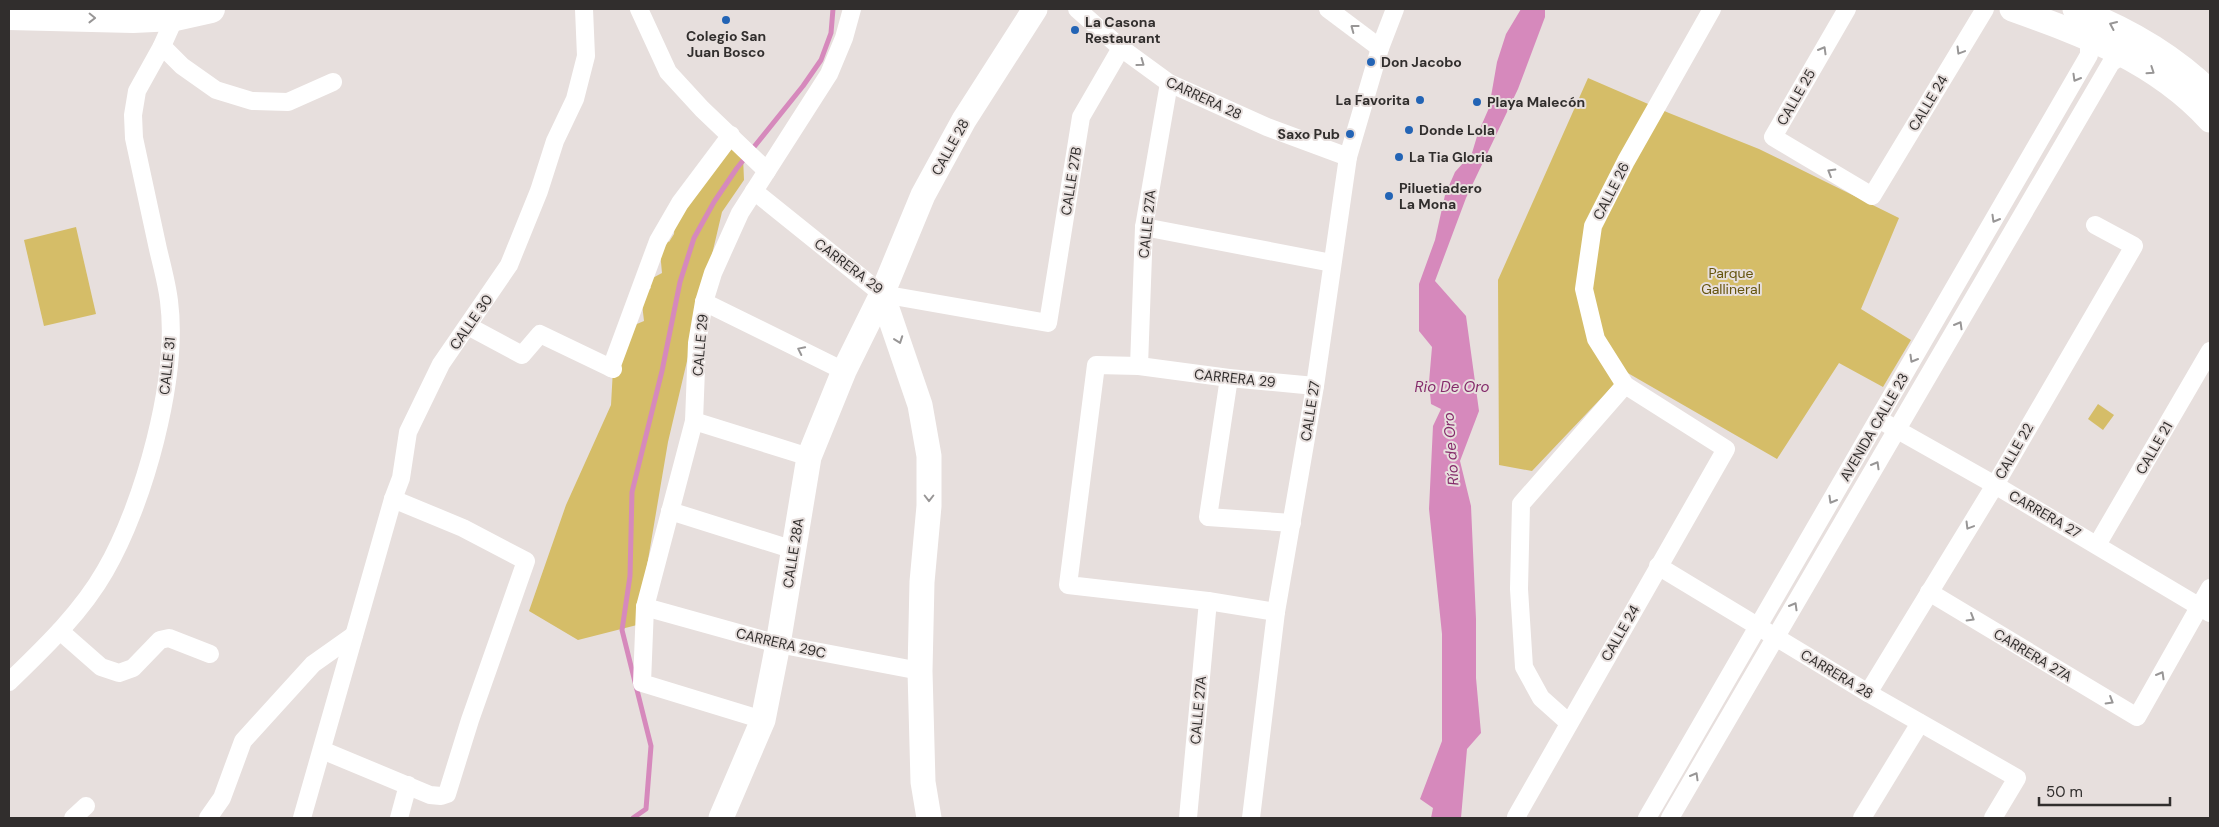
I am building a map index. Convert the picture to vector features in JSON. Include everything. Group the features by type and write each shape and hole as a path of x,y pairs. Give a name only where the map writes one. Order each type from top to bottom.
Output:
{"highway":[{"path":"9,16 133,19 175,16 211,9"}],"street":[{"name":"CALLE 30","path":"302,818 393,499 401,478 408,432 441,364 509,265 539,191 555,141 575,99 586,56 584,9"},
{"path":"639,9 668,72 702,109 761,166"},
{"name":"CALLE 29","path":"763,720 642,683 645,607 694,421 697,344 704,302 726,241 754,191 761,166 829,74 844,38 852,9"},
{"name":"CALLE 28","path":"882,294 923,195 964,120 1035,9"},
{"name":"CARRERA 28","path":"1077,9 1121,48 1169,83 1267,127 1348,157"},
{"path":"1328,9 1380,48"},
{"name":"CALLE 27","path":"1252,818 1276,612 1315,386 1348,157 1380,48 1395,9"},
{"name":"CALLE 26","path":"1625,385 1596,339 1584,289 1594,226 1626,161 1712,9"},
{"name":"CALLE 25","path":"1847,9 1773,137 1872,196"},
{"name":"CALLE 24","path":"1872,196 1984,9"},
{"path":"2012,9 2082,16 2125,30 2147,42 2181,66 2210,92"},
{"name":"CALLE 31","path":"9,682 60,631 105,571 123,535 152,449 164,400 172,346 169,301 134,138 133,115 137,91 162,46 175,16"},
{"path":"2082,16 2128,56 2170,84 2210,120"},
{"name":"AVENIDA CALLE 23","path":"1647,818 2090,55 2082,16"},
{"path":"162,46 182,66 216,90 252,101 288,102 333,82"},
{"name":"CALLE 27B","path":"1048,323 1081,117 1121,48"},
{"name":"AVENIDA CALLE 23","path":"1670,818 2112,64 2118,58 2128,56"},
{"name":"CALLE 27A","path":"1139,366 1144,227 1169,83"},
{"path":"468,326 522,355 540,334 612,369 658,241 680,203 733,138"},
{"name":"CARRERA 29","path":"754,191 882,294 1048,323"},
{"name":"CALLE 22","path":"1868,693 1994,485 2134,246 2095,225"},
{"path":"1144,227 1332,263"},
{"path":"882,294 920,405 929,456 928,506 922,582 920,671 923,782 929,818"},
{"name":"CALLE 28A","path":"721,818 763,720 778,644 809,456 844,371 882,294"},
{"path":"704,302 844,371"},
{"name":"CALLE 21","path":"2097,544 2210,351"},
{"name":"CARRERA 29","path":"1208,601 1068,585 1096,364 1139,366 1229,378 1315,386"},
{"path":"1229,378 1208,517 1292,523"},
{"path":"1569,723 1542,698 1524,667 1519,589 1521,504 1625,385"},
{"name":"CALLE 24","path":"1517,818 1569,723 1726,449 1625,385"},
{"name":"CARRERA 27","path":"1878,420 2097,544 2205,610"},
{"path":"694,421 809,456"},
{"path":"322,750 430,795 441,796 447,794 470,720 526,561 463,528 393,499"},
{"path":"670,511 794,550"},
{"name":"CARRERA 28","path":"1658,566 1868,693 2017,778 1993,818"},
{"path":"2205,610 2210,588"},
{"name":"CARRERA 27A","path":"1929,592 2136,717 2205,610"},
{"path":"1208,601 1276,612"},
{"name":"CALLE 27A","path":"1188,818 1208,601"},
{"name":"CARRERA 29C","path":"645,607 778,644 920,671"},
{"path":"60,631 101,667 119,674 133,668 160,640 168,638 210,654"},
{"path":"208,818 222,798 243,741 314,664 354,636"},
{"path":"1862,818 1920,723"},
{"path":"399,818 408,785"},
{"path":"73,818 86,806"}],"green space":[{"name":"Parque Gallineral","path":"1588,78 1759,149 1899,218 1861,309 1911,340 1883,387 1839,363 1777,459 1626,372 1532,471 1499,465 1498,280"},
{"path":"729,146 743,156 744,180 722,212 668,442 637,625 578,640 529,611 566,505 611,405 613,369 632,326 644,321 641,295 651,288 647,281 662,273 660,251 663,238 669,242 674,234 675,215"},
{"path":"76,227 96,314 44,326 24,240"},
{"path":"2098,404 2114,415 2103,430 2088,419"}],"water":[{"name":"Rio De Oro","path":"1521,9 1545,9 1545,17 1518,89 1466,198 1435,281 1466,316 1479,411 1460,461 1471,506 1476,619 1476,678 1481,733 1467,749 1461,818 1431,818 1433,808 1420,799 1442,741 1442,634 1429,509 1433,426 1441,409 1431,404 1429,382 1432,347 1419,331 1419,284 1435,240 1445,195 1455,172 1472,153 1489,108 1497,62 1506,34"}],"waterway":[{"path":"633,818 646,809 651,746 622,630 630,576 632,492 662,371 680,282 694,238 714,202 737,168 803,86 821,60 831,33 833,9"}],"place":[{"name":"Colegio San Juan Bosco","path":"726,20"},
{"name":"La Casona Restaurant","path":"1075,30"},
{"name":"Don Jacobo","path":"1371,62"},
{"name":"La Favorita","path":"1420,100"},
{"name":"Playa Malecón","path":"1477,102"},
{"name":"Donde Lola","path":"1409,130"},
{"name":"Saxo Pub","path":"1350,134"},
{"name":"La Tia Gloria","path":"1399,157"},
{"name":"Piluetiadero La Mona","path":"1389,196"}],"water label":[{"name":"Río de Oro","path":"1451,449"}]}
